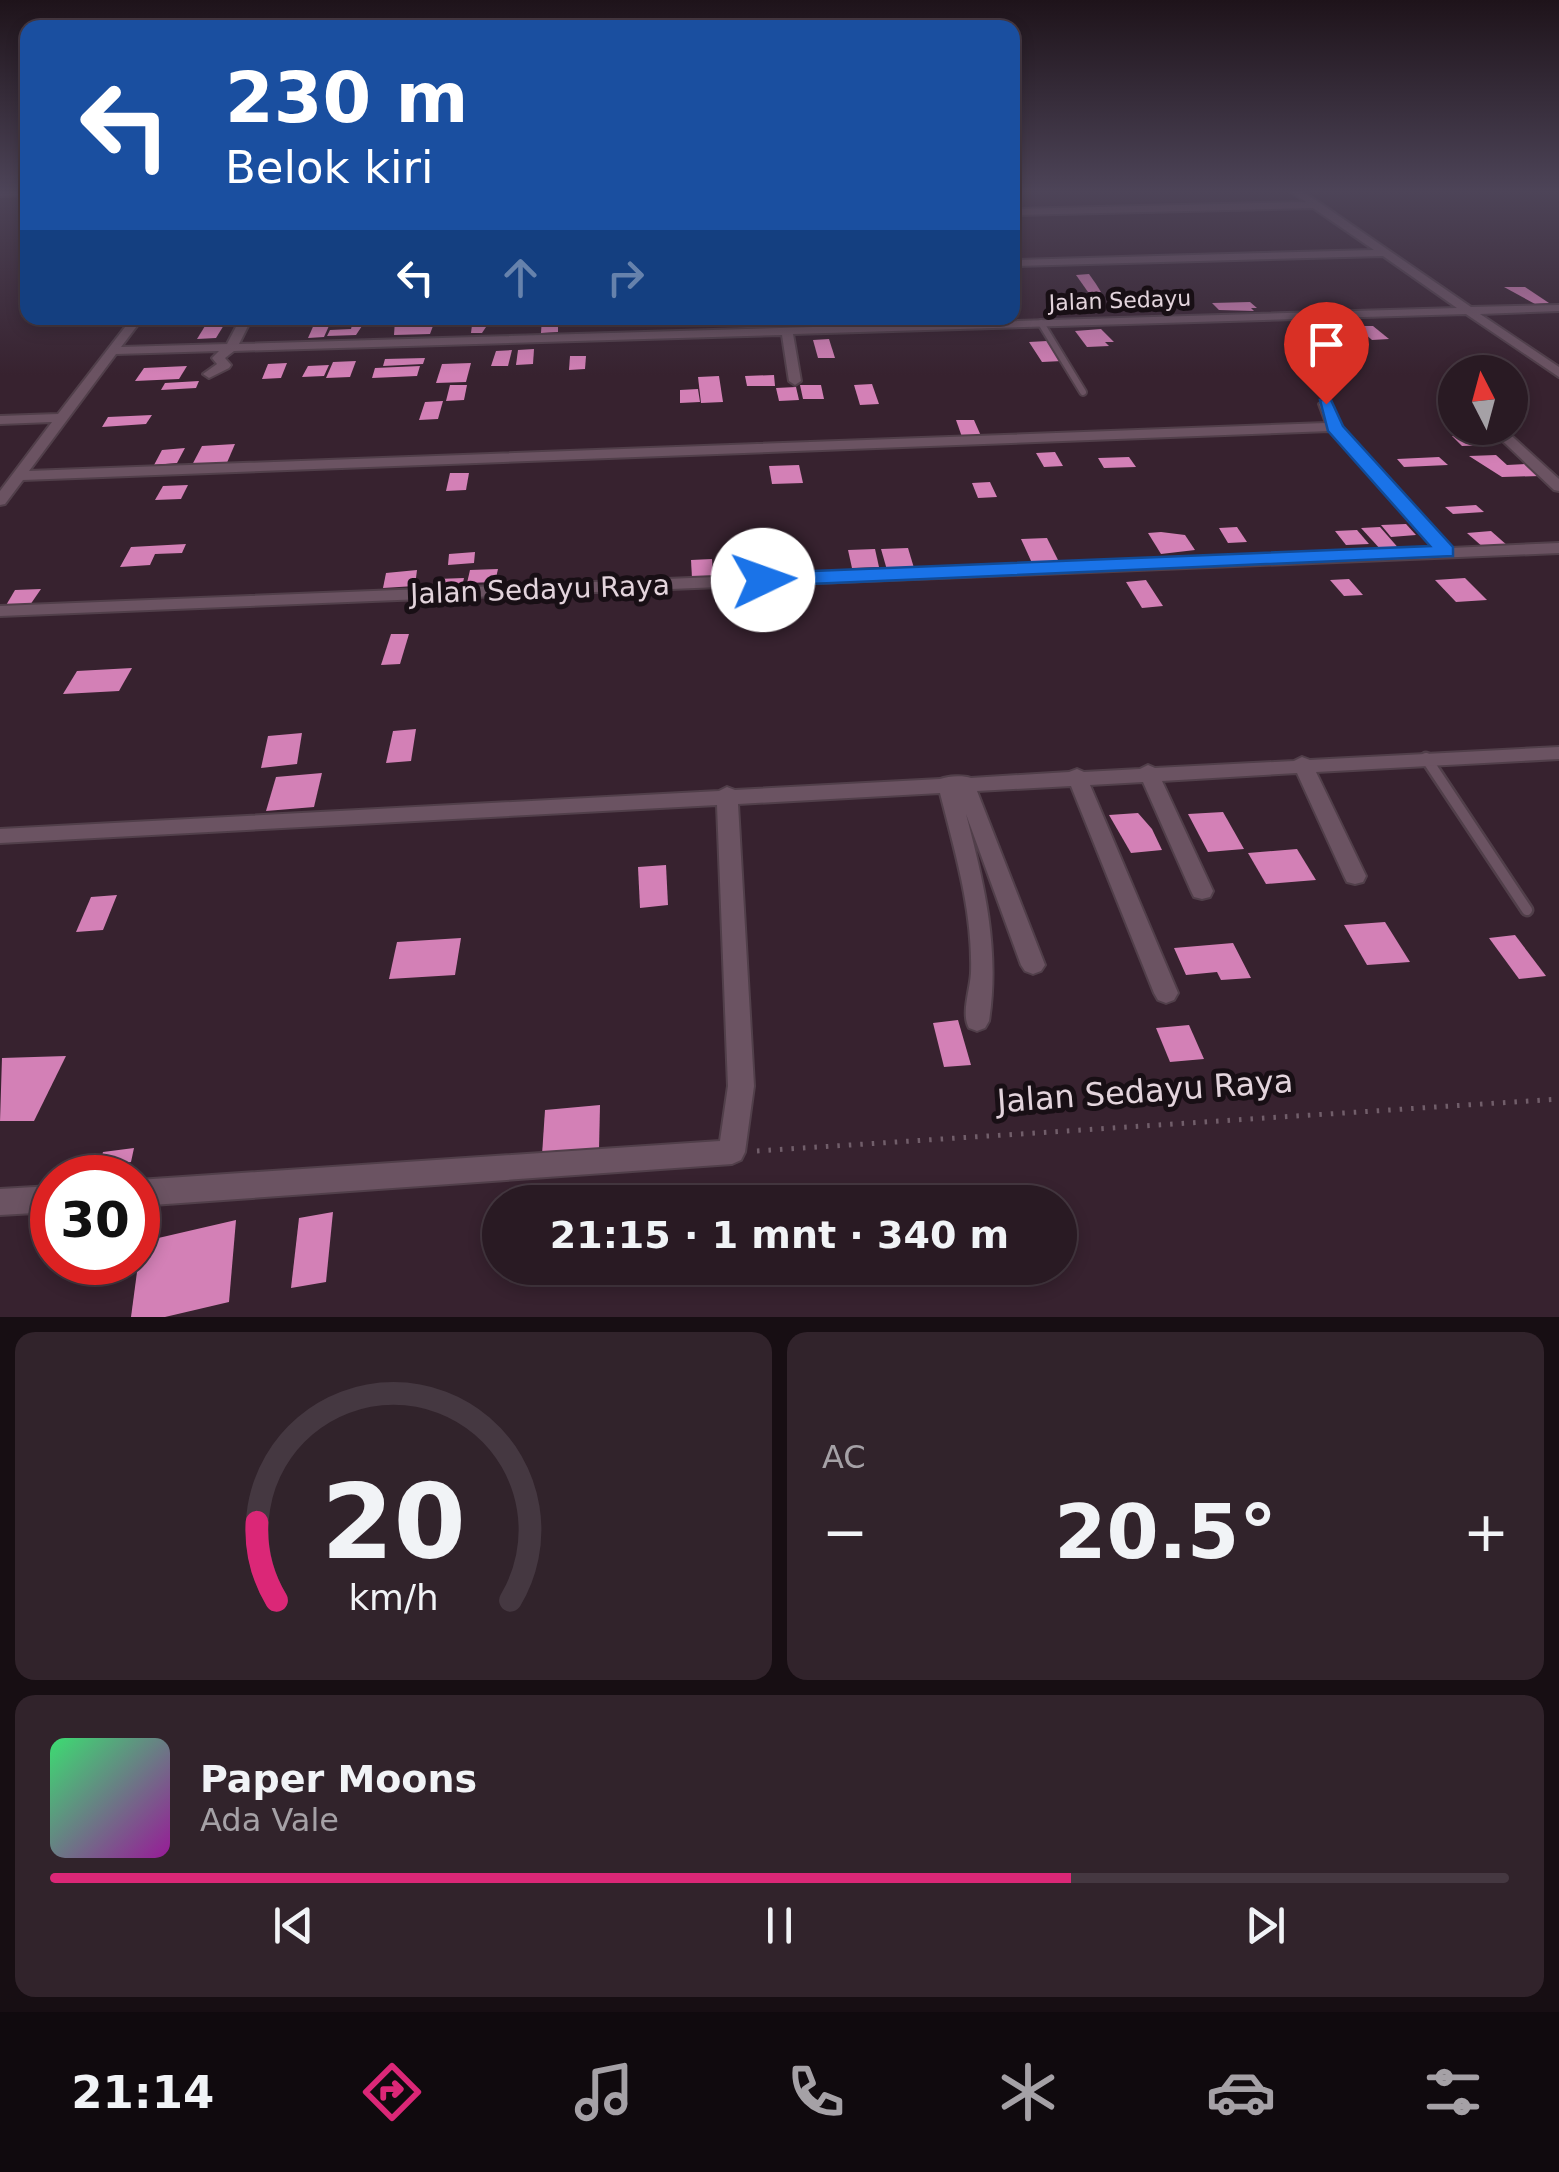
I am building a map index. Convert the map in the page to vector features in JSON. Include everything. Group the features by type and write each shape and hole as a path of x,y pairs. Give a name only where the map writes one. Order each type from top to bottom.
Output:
{"street":[{"path":"1020,263 1385,253 1559,373"},
{"name":"Jalan Sedayu","path":"1020,323 1559,308"},
{"path":"0,499 132,325"},
{"path":"209,374 225,365 218,358 230,347 241,325"},
{"name":"Jalan Sedayu","path":"112,351 881,325"},
{"path":"787,330 795,381"},
{"path":"1326,404 1334,428 1446,551"},
{"path":"0,420 62,418"},
{"path":"19,476 1334,428"},
{"path":"1514,445 1559,488"},
{"name":"Jalan Sedayu Raya","path":"0,612 1559,548"},
{"path":"0,836 1559,752"},
{"path":"1302,764 1355,876"},
{"path":"1148,772 1202,891"},
{"path":"1078,776 1166,993"},
{"path":"956,782 1032,965"},
{"path":"956,782 978,912 982,997 976,1021"},
{"path":"160,1191 732,1152 741,1086 727,794"},
{"path":"0,1202 30,1200"}],"lane":[{"path":"1040,323 1082,392"},
{"path":"1426,758 1527,910"}],"path":[{"name":"Jalan Sedayu Raya","path":"732,1152 1559,1099"}],"building":[{"path":"1089,274 1101,292 1088,292 1076,275"},
{"path":"1504,287 1525,287 1549,303 1535,304"},
{"path":"1250,302 1257,308 1251,308 1254,311 1219,310 1212,303"},
{"path":"224,325 216,338 197,339 205,326"},
{"path":"314,325 329,325 324,337 308,338"},
{"path":"352,325 363,325 356,335 327,336 330,330 351,329"},
{"path":"395,325 433,326 430,334 394,335"},
{"path":"472,325 487,325 482,333 471,333"},
{"path":"542,325 558,325 558,332 541,333"},
{"path":"1356,326 1373,326 1389,339 1372,340"},
{"path":"1101,329 1114,342 1105,342 1109,346 1087,347 1075,331"},
{"path":"829,339 835,358 818,358 813,340"},
{"path":"1047,341 1062,361 1042,362 1029,342"},
{"path":"534,349 533,364 516,365 518,350"},
{"path":"512,350 508,366 491,366 496,351"},
{"path":"570,356 586,356 585,369 569,370"},
{"path":"425,358 423,364 383,366 385,359"},
{"path":"356,361 350,377 326,378 333,362"},
{"path":"287,363 281,378 262,379 268,364"},
{"path":"471,363 466,382 436,383 442,364"},
{"path":"329,365 324,376 302,377 308,366"},
{"path":"187,366 179,379 135,381 144,368"},
{"path":"420,366 417,376 372,378 375,368"},
{"path":"774,375 775,386 747,386 745,376"},
{"path":"719,376 723,402 701,403 698,377"},
{"path":"199,381 196,388 161,390 165,383"},
{"path":"872,384 879,404 860,405 854,385"},
{"path":"450,385 467,385 464,400 446,401"},
{"path":"800,385 821,385 824,399 803,399"},
{"path":"796,387 799,400 779,401 776,388"},
{"path":"698,389 700,402 680,403 680,390"},
{"path":"443,401 438,419 419,420 425,402"},
{"path":"152,415 146,424 102,427 108,417"},
{"path":"956,420 974,420 981,436 962,437"},
{"path":"235,444 226,465 191,467 202,446"},
{"path":"185,448 177,463 154,465 162,450"},
{"path":"1055,452 1063,466 1044,467 1036,453"},
{"path":"1496,455 1507,465 1527,464 1540,476 1502,477 1469,456"},
{"path":"1129,457 1136,467 1104,468 1098,458"},
{"path":"1439,457 1448,465 1404,467 1397,459"},
{"path":"799,465 803,483 772,484 769,466"},
{"path":"450,473 469,473 466,490 446,491"},
{"path":"990,482 997,497 978,498 972,483"},
{"path":"188,485 181,499 155,500 163,486"},
{"path":"1476,505 1484,512 1453,514 1445,507"},
{"path":"1406,524 1416,535 1391,537 1381,525"},
{"path":"1237,527 1247,542 1228,543 1219,528"},
{"path":"1380,527 1401,551 1382,551 1361,528"},
{"path":"1357,530 1369,544 1346,545 1335,531"},
{"path":"1491,531 1508,546 1484,548 1467,533"},
{"path":"1148,533 1185,535 1195,550 1161,554"},
{"path":"1047,538 1059,562 1032,563 1021,539"},
{"path":"186,544 182,553 155,554 150,565 120,567 131,547"},
{"path":"908,548 914,568 887,570 881,549"},
{"path":"875,549 879,567 852,568 848,550"},
{"path":"475,552 474,563 448,565 449,554"},
{"path":"712,559 713,577 692,578 691,560"},
{"path":"498,569 495,582 467,583 470,570"},
{"path":"417,570 415,586 383,588 386,573"},
{"path":"464,578 462,587 435,589 437,579"},
{"path":"1465,578 1487,600 1456,602 1435,580"},
{"path":"1349,579 1363,595 1344,596 1330,580"},
{"path":"1146,580 1163,606 1142,608 1126,582"},
{"path":"41,589 30,605 5,607 15,590"},
{"path":"391,634 409,634 400,664 381,665"},
{"path":"132,668 119,691 63,694 77,671"},
{"path":"416,729 411,761 386,763 393,731"},
{"path":"302,733 297,764 261,768 268,736"},
{"path":"322,773 314,807 266,811 276,777"},
{"path":"1223,812 1244,849 1208,852 1188,814"},
{"path":"1138,813 1152,829 1162,850 1131,853 1109,815"},
{"path":"1297,849 1316,880 1266,884 1248,853"},
{"path":"666,865 668,905 640,908 638,867"},
{"path":"117,895 103,930 76,932 91,897"},
{"path":"1385,922 1410,962 1367,965 1344,925"},
{"path":"1515,935 1546,976 1519,979 1489,938"},
{"path":"461,938 455,975 389,979 397,942"},
{"path":"1233,943 1251,978 1221,980 1217,972 1186,975 1174,948"},
{"path":"958,1020 971,1065 944,1067 933,1023"},
{"path":"1189,1025 1204,1059 1170,1062 1156,1028"},
{"path":"66,1056 34,1121 0,1121 2,1058"},
{"path":"600,1105 599,1150 542,1155 545,1110"},
{"path":"134,1148 132,1155 102,1155"},
{"path":"333,1212 326,1282 291,1288 299,1218"},
{"path":"236,1220 229,1302 165,1317 131,1317 135,1285 160,1285 160,1238"}],"route":[{"path":"763,580 1446,551 1334,428 1326,404"}]}
